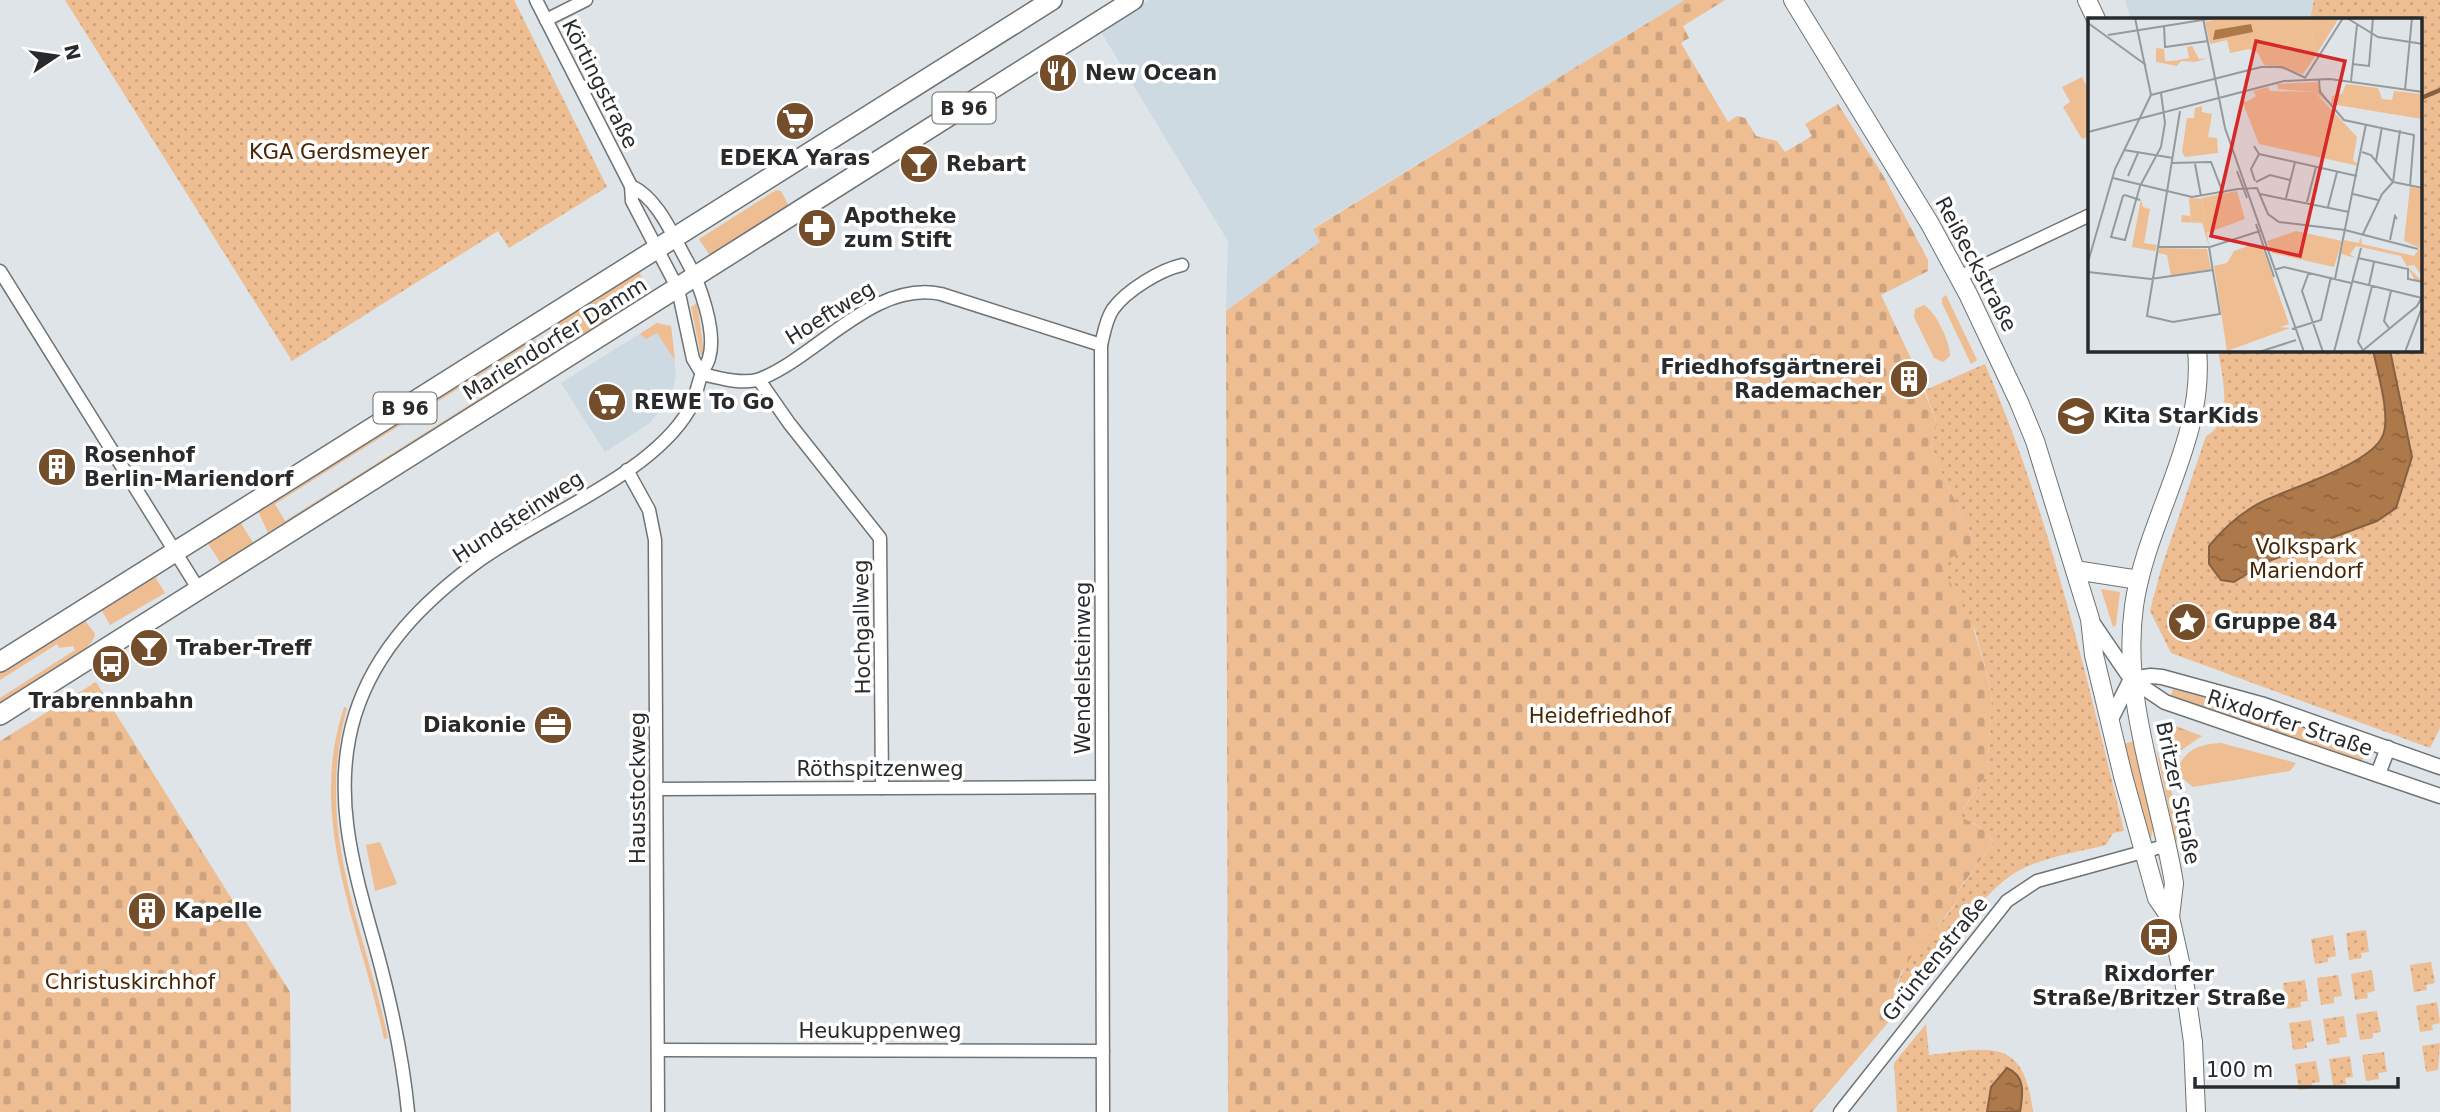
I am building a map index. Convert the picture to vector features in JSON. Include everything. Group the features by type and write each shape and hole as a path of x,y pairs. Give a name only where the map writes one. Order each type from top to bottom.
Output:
{"main road":[{"name":"Mariendorfer Damm","path":"0,662 1052,0"},
{"name":"Mariendorfer Damm","path":"0,715 697,278 1133,0"},
{"name":"Reißeckstraße","path":"1793,0 1897,167 1959,277 2001,361 2031,431 2075,570"},
{"path":"2087,0 2096,18"},
{"name":"Britzer Straße","path":"2196,1112 2193,1042 2185,979 2170,917 2174,883 2132,679 2131,631 2139,580 2194,408 2199,375 2197,352"},
{"path":"2075,570 2139,580"},
{"name":"Britzer Straße","path":"2075,570 2090,619 2094,655 2144,851 2157,898 2170,917"}],"street":[{"name":"Körtingstraße","path":"536,0 631,186 632,201 656,249"},
{"path":"546,20 586,0"},
{"name":"Körtingstraße","path":"631,186 644,192 697,278"},
{"path":"1959,277 2088,216"},
{"path":"656,249 678,289 693,359 702,374 759,380"},
{"name":"Wendelsteinweg","path":"1103,1112 1101,345 1108,317 1121,299 1169,268 1182,265"},
{"path":"0,271 199,590"},
{"name":"Hundsteinweg","path":"408,1112 400,1049 353,868 345,816 345,764 355,716 376,667 411,618 487,556 626,470 678,425 697,393 709,358 710,344 697,278"},
{"name":"Hoeftweg","path":"759,380 889,298 908,292 941,295 1101,345"},
{"name":"Hochgallweg","path":"759,380 789,423 880,538 882,788"},
{"name":"Hausstockweg","path":"626,470 649,510 655,540 658,1112"},
{"name":"Rixdorfer Straße","path":"2090,619 2132,679 2173,705 2440,796"},
{"name":"Rixdorfer Straße","path":"2132,679 2151,676 2178,681 2264,705 2440,767"},
{"name":"Britzer Straße","path":"2110,721 2132,679"},
{"path":"2378,774 2388,748"},
{"name":"Röthspitzenweg","path":"657,789 1102,787"},
{"name":"Grüntenstraße","path":"1840,1112 2007,901 2037,881 2168,845"},
{"name":"Heukuppenweg","path":"657,1050 1103,1051"}],"shaded area":[{"path":"1150,0 1685,0 1313,228 1321,242 1226,311 1228,241 1101,32"},
{"path":"2125,0 2314,0 2310,18 2131,18"},
{"path":"657,323 671,326 676,375 672,394 650,423 605,452 561,383"}],"green space":[{"name":"KGA Gerdsmeyer","path":"65,0 514,0 607,187 509,248 498,231 292,361"},
{"name":"Heidefriedhof","path":"1685,0 1725,0 1683,26 1689,38 1681,43 1728,122 1737,116 1745,118 1756,136 1777,141 1785,152 1812,136 1805,124 1838,104 1884,177 1928,260 1928,271 1881,295 1914,365 1896,375 1904,391 1921,383 1937,424 1931,450 1976,545 1972,623 1992,693 1987,774 1963,809 1966,819 1986,831 1993,843 1958,891 1959,899 1901,972 1894,991 1892,1018 1812,1112 1228,1112 1226,311 1320,242 1313,229"},
{"name":"Volkspark Mariendorf","path":"2314,0 2440,0 2440,728 2430,748 2171,653 2150,611 2161,569 2206,436 2221,420 2224,409 2224,385 2218,352 2422,352 2422,18 2310,18"},
{"path":"2082,77 2088,89 2088,137 2082,139 2063,107 2070,102 2062,87"},
{"path":"776,190 781,191 789,206 711,257 699,239"},
{"path":"638,270 651,294 560,348 549,328"},
{"path":"1946,295 1977,360 1971,364 1942,303 1942,298"},
{"path":"697,303 704,353 701,356 691,307"},
{"path":"1924,305 1938,321 1948,343 1950,356 1943,362 1934,358 1914,317 1915,309"},
{"path":"657,323 671,326 675,360 657,333 646,339 640,334"},
{"path":"533,337 547,359 268,533 258,511","holes":["526,346 536,363 285,521 275,504"]},
{"path":"1985,364 2008,420 2047,535 2080,653 2124,831 2113,833 2106,845 2039,862 2018,871 2002,883 1968,918 1892,1018 1895,996 1907,965 1959,899 1958,892 1993,843 1979,826 1958,817 1987,774 1992,693 1975,630 1940,563 1976,545 1931,450 1937,424 1925,390"},
{"path":"240,522 254,544 222,565 207,542"},
{"path":"154,575 165,593 110,625 101,609"},
{"path":"2101,589 2120,592 2116,625 2113,627"},
{"path":"84,619 95,634 82,653 0,706 0,698 75,650 73,646 59,648 57,644 0,680 0,673"},
{"name":"Christuskirchhof","path":"96,682 290,992 291,1112 0,1112 0,741"},
{"path":"2173,689 2228,704 2266,710 2368,747 2362,761 2171,695"},
{"path":"344,707 347,708 338,753 336,795 339,836 355,915 388,1038 384,1039 341,875 334,833 331,792 334,750"},
{"path":"2170,724 2202,736 2177,753 2170,763 2163,735"},
{"path":"2135,741 2154,824 2150,843 2123,744"},
{"path":"2221,743 2296,763 2290,771 2193,787 2176,773 2183,759 2193,750"},
{"path":"2156,749 2170,785 2181,835 2176,842"},
{"path":"380,842 397,884 375,891 366,845"},
{"path":"2366,930 2369,952 2361,953 2362,958 2349,960 2346,933"},
{"path":"2333,935 2336,956 2328,958 2328,962 2315,964 2311,939"},
{"path":"2431,962 2435,983 2426,985 2427,990 2414,992 2410,965"},
{"path":"2372,970 2375,991 2367,993 2368,998 2355,1000 2351,974"},
{"path":"2338,975 2342,996 2334,997 2334,1003 2321,1005 2317,978"},
{"path":"2305,980 2308,1001 2300,1002 2301,1007 2287,1009 2283,983"},
{"path":"2437,1002 2440,1023 2432,1025 2433,1030 2420,1032 2416,1006"},
{"path":"2377,1011 2381,1032 2373,1033 2373,1038 2360,1040 2356,1014"},
{"path":"2344,1016 2347,1037 2339,1038 2340,1043 2327,1045 2323,1019"},
{"path":"2311,1020 2314,1041 2306,1043 2307,1048 2293,1050 2289,1023"},
{"path":"1926,1024 1929,1055 1986,1050 2001,1052 2012,1059 2022,1070 2033,1112 1897,1112 1894,1063"},
{"path":"2440,1043 2438,1070 2426,1072 2422,1046"},
{"path":"2384,1052 2387,1072 2378,1073 2379,1079 2366,1081 2362,1055"},
{"path":"2350,1056 2353,1077 2345,1078 2346,1084 2333,1086 2329,1059"},
{"path":"2316,1061 2320,1082 2312,1083 2312,1088 2299,1090 2295,1064"}],"water":[{"path":"2373,352 2390,352 2412,457 2396,508 2377,521 2266,562 2234,582 2221,580 2209,564 2209,546 2231,523 2258,504 2346,466 2376,446 2385,426"},
{"path":"2007,1068 2013,1071 2022,1086 2020,1112 1987,1112 1991,1087"}],"waterway":[{"path":"2422,98 2440,90"}],"place":[{"name":"New Ocean","path":"1058,73"},
{"name":"EDEKA Yaras","path":"795,121"},
{"name":"Rebart","path":"919,164"},
{"name":"Apotheke zum Stift","path":"817,228"},
{"name":"Friedhofsgärtnerei Rademacher","path":"1909,379"},
{"name":"REWE To Go","path":"607,402"},
{"name":"Kita StarKids","path":"2076,416"},
{"name":"Rosenhof Berlin-Mariendorf","path":"57,467"},
{"name":"Gruppe 84","path":"2187,622"},
{"name":"Traber-Treff","path":"149,648"},
{"name":"Trabrennbahn","path":"111,664"},
{"name":"Diakonie","path":"553,725"},
{"name":"Kapelle","path":"147,911"},
{"name":"Rixdorfer Straße/Britzer Straße","path":"2159,937"}]}
